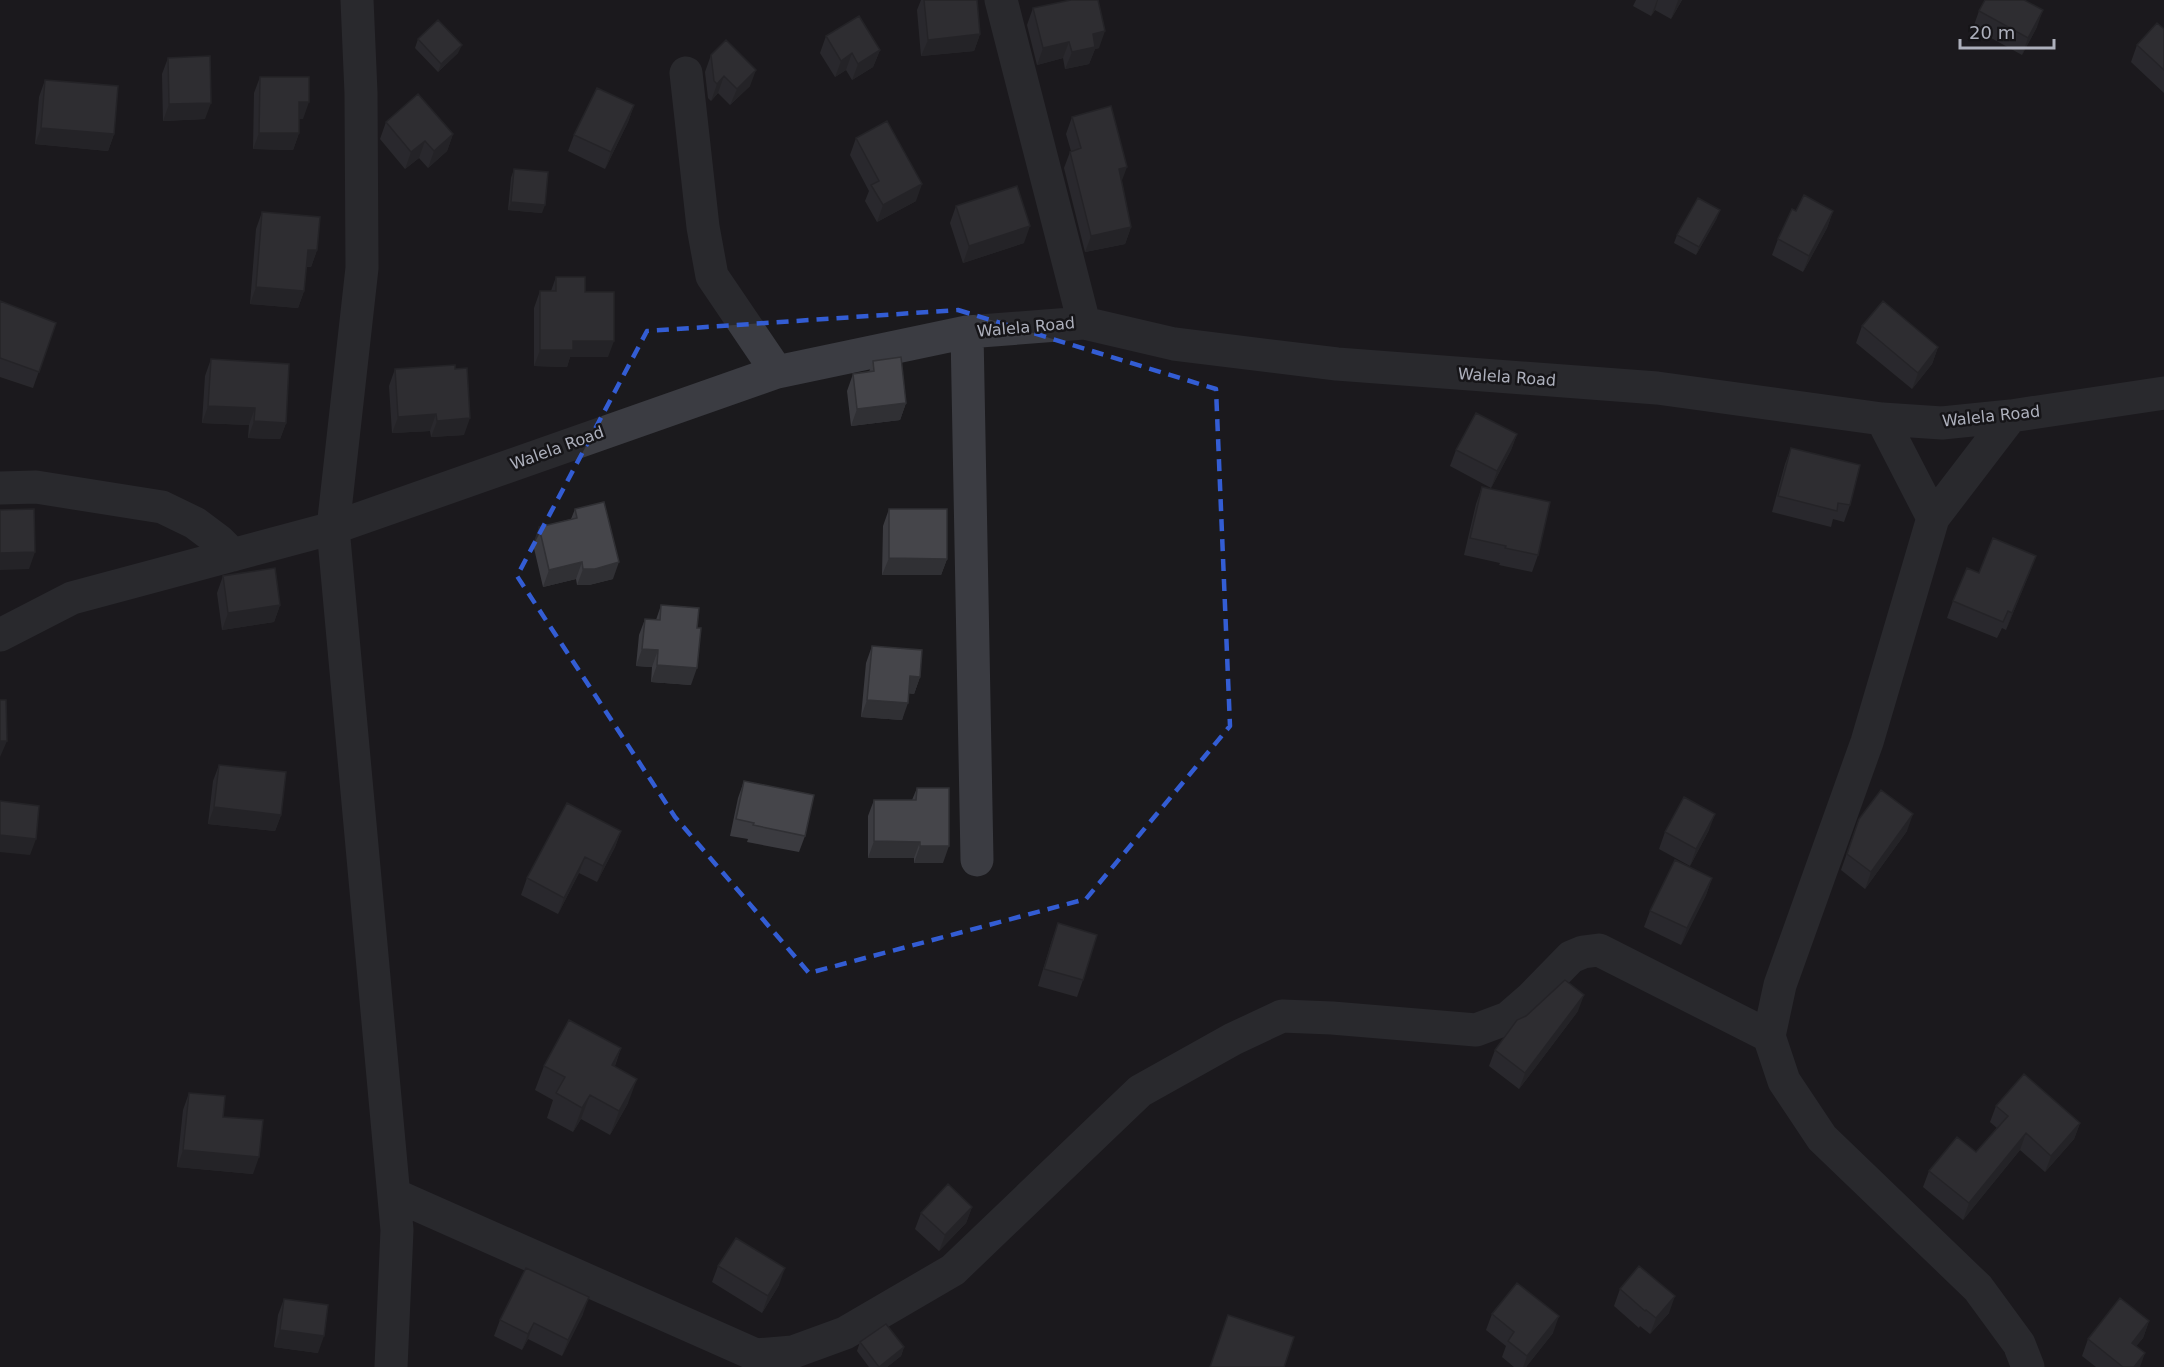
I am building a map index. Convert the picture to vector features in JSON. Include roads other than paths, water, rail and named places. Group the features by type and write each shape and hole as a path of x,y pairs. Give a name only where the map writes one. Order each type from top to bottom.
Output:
{"street":[{"path":"357,0 361,93 362,268 333,528 395,1195 397,1230 391,1367"},
{"path":"1001,0 1084,323"},
{"path":"686,73 703,227 712,276 777,372"},
{"name":"Walela Road","path":"0,635 72,598 333,528 777,372 967,332 1084,323 1174,344 1337,364 1657,388 1882,419 1942,423 2011,416 2164,393"},
{"path":"967,332 977,860"},
{"path":"2011,416 1933,518 1868,742 1780,985 1769,1036 1784,1081 1822,1137 1978,1288 2019,1344 2028,1367"},
{"path":"1882,419 1933,518"},
{"path":"0,488 36,487 162,507 195,523 233,555"},
{"path":"395,1195 756,1355 793,1352 845,1334 953,1270 1140,1091 1233,1039 1282,1016 1476,1030 1508,1018 1571,957 1583,952 1599,950 1769,1036"}]}
